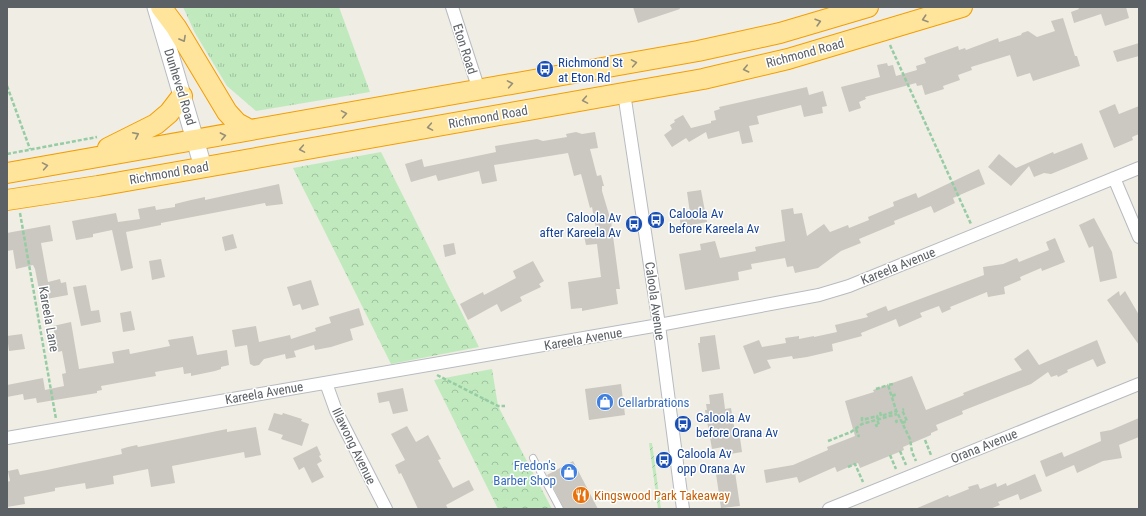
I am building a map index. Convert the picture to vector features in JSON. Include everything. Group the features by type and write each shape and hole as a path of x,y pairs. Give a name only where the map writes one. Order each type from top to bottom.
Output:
{"highway":[{"path":"161,7 176,27 227,112 237,123 250,130"},
{"name":"Richmond Road","path":"7,173 698,51 780,33 868,7"},
{"name":"Richmond Road","path":"14,206 204,167 703,79 788,59 962,7"},
{"path":"541,79 575,84 601,84 624,93 633,82 698,51"},
{"path":"89,159 116,143 152,127 169,113 182,96"}],"main road":[{"name":"Dunheved Road","path":"156,7 204,167"}],"street":[{"name":"Eton Road","path":"452,7 479,90"},
{"name":"Caloola Avenue","path":"624,93 659,325 684,509"},
{"name":"Kareela Avenue","path":"7,438 659,325 832,292 1139,168"},
{"path":"1114,178 1139,237"},
{"name":"Illawong Avenue","path":"326,383 336,411 386,509"},
{"name":"Orana Avenue","path":"829,509 1139,384"}],"lane":[{"path":"532,458 560,509"}],"path":[{"path":"890,45 976,235"},
{"path":"7,86 30,149"},
{"path":"7,154 105,136"},
{"name":"Kareela Lane","path":"14,206 58,429"},
{"path":"436,375 498,406 505,406"},
{"path":"876,389 893,384"},
{"path":"888,386 897,413 910,439 912,452 916,461"},
{"path":"892,396 897,394"},
{"path":"897,423 896,421 907,421 902,410 904,409"},
{"path":"880,412 881,416 897,413"},
{"path":"828,441 856,429 862,424 897,413"},
{"path":"862,417 862,420 877,416 879,425 876,426 877,427"},
{"path":"856,429 859,437"},
{"path":"838,437 840,442"},
{"path":"925,440 931,455"},
{"path":"900,451 906,465"},
{"path":"890,455 896,469"},
{"path":"848,467 856,463 863,483"}],"green space":[{"path":"183,7 339,7 370,92 256,111 227,86 195,33"},
{"path":"381,152 479,347 391,364 293,168"},
{"path":"492,369 498,406 552,509 498,509 434,380"},
{"path":"649,443 652,443 661,509 658,509"}],"building":[{"path":"633,7 679,7 680,9 638,23"},
{"path":"1078,7 1126,7 1129,18 1105,26 1101,14 1074,23 1071,12 1079,9"},
{"path":"1063,18 1075,56 1077,56 1080,66 1033,81 1030,73 1017,77 1010,55 971,67 972,70 958,75 960,80 943,86 944,89 925,95 922,85 917,86 916,83 865,97 866,99 859,102 861,108 849,112 841,87 880,77 877,65 887,63 888,66 893,65 896,76 917,70 916,66 926,63 924,58 958,46 959,50 965,48 966,50 998,38 999,42 1021,35 1022,33 1028,31 1037,37 1055,31 1051,21"},
{"path":"1139,43 1139,56 1117,62 1113,51"},
{"path":"807,87 809,95 823,91 827,106 822,107 823,113 804,117 801,105 757,116 759,124 749,126 753,142 742,144 739,131 708,139 706,132 689,142 686,138 672,147 664,135 672,129 670,125 675,122 674,120 683,115 691,128 711,123 711,121 716,120 714,111 720,109 719,107"},
{"path":"1115,104 1119,114 1139,106 1139,134 1132,137 1133,140 1114,148 1099,111"},
{"path":"576,132 582,134 595,132 598,148 590,149 597,176 601,175 604,186 602,186 602,191 611,221 620,289 616,289 618,304 582,311 582,308 571,309 568,282 601,277 597,244 586,245 583,231 596,229 592,207 590,208 581,174 574,176 568,153 494,165 497,181 482,184 479,171 438,181 436,175 411,182 405,164 422,159 424,167 496,152 495,146 537,139 543,141 567,137 566,134"},
{"path":"1082,143 1088,159 1051,174 1044,173 1034,177 1029,166 1011,186 988,167 999,154 1016,168 1053,152 1054,154"},
{"path":"979,169 985,184 953,198 955,203 934,213 931,206 894,221 895,224 859,239 861,243 841,251 818,268 795,273 793,266 787,267 785,258 751,264 752,269 738,272 739,280 685,290 679,254 701,250 700,244 715,241 720,258 756,251 755,247 785,241 781,210 793,208 794,214 802,213 807,236 824,224 830,232 848,225 849,228 869,220 868,217 894,206 893,202 916,193 918,198"},
{"path":"279,184 283,204 266,206 265,203 161,223 161,225 126,232 133,268 121,271 112,230 93,234 93,237 76,240 72,221 116,213 118,222 140,219 138,209 155,206 156,210 175,207 175,204 191,200 205,197 205,200"},
{"path":"701,190 707,222 681,227 679,215 690,213 687,192"},
{"path":"1094,218 1112,252 1117,278 1100,282 1093,246 1089,248 1079,225"},
{"path":"50,225 53,241 41,243 48,282 60,279 61,283 66,282 68,295 41,300 33,265 16,269 13,250 7,251 7,233"},
{"path":"233,234 237,248 225,251 222,237"},
{"path":"1055,238 1065,262 1042,271 1041,268 1020,277 1021,280 1004,287 1005,294 988,297 987,292 950,307 951,309 942,313 939,306 920,313 922,317 899,327 896,319 861,333 862,336 832,344 833,351 793,359 792,356 767,360 771,368 754,374 743,346 759,340 762,347 786,343 785,338 799,336 799,339 837,332 835,325 868,317 866,314 886,306 888,311 984,275 983,267 1003,264 1017,258 1019,262 1049,250 1046,242"},
{"path":"454,243 456,254 445,257 443,245"},
{"path":"161,259 165,277 152,280 149,261"},
{"path":"533,261 544,281 539,284 541,287 520,297 522,301 501,312 497,304 468,320 460,304 483,292 484,295 516,278 513,271"},
{"path":"311,280 319,305 302,310 300,304 293,306 287,287"},
{"path":"86,285 91,311 99,310 101,322 81,326 73,287"},
{"path":"1119,291 1120,296 1125,291 1139,315 1139,345 1107,300"},
{"path":"359,308 364,325 350,329 353,340 331,347 315,350 314,345 294,351 296,357 286,359 285,354 264,359 259,365 254,366 250,364 247,345 235,347 232,330 256,326 259,342 290,335 291,339 316,331 315,328 331,323 329,317"},
{"path":"131,311 135,330 123,332 120,313"},
{"path":"71,322 79,369 114,363 112,352 129,349 130,354 170,346 168,340 193,336 197,355 227,350 229,365 221,367 221,369 215,371 191,376 191,373 184,374 183,367 155,372 156,376 101,386 102,390 97,391 97,393 37,403 36,398 24,400 23,394 7,397 7,385 43,378 45,390 64,386 62,374 66,373 62,351 58,352 53,326"},
{"path":"22,334 25,349 9,351 7,336"},
{"path":"715,335 720,369 702,372 698,343 700,343 700,337"},
{"path":"1097,340 1106,363 1097,367 1093,359 1067,370 1068,372 1058,377 1057,375 1051,377 1048,372 1031,384 962,411 963,414 936,425 938,430 931,433 931,435 903,447 904,450 860,468 858,463 837,472 835,467 799,483 797,477 766,483 764,470 793,465 828,450 827,447 855,436 845,401 874,392 873,390 912,376 926,410 964,395 963,393 1022,370 1014,359 1028,349 1039,365"},
{"name":"Cellarbrations","path":"621,384 625,415 589,420 585,389"},
{"path":"403,388 408,411 393,414 389,401 379,403 377,393"},
{"path":"723,393 725,409 731,408 735,432 739,431 742,452 724,455 723,447 712,449 705,410 707,410 706,404 710,404 709,395"},
{"path":"274,413 282,415 283,413 302,419 301,421 309,424 302,446 281,439 283,435 268,430"},
{"path":"1139,418 1139,437 1119,445 1122,458 1103,461 1077,473 1074,465 1046,477 1040,461 1062,452 1064,457 1101,441 1100,432 1111,430"},
{"path":"407,426 416,442 428,435 441,459 438,460 453,488 469,480 474,490 446,505 448,509 418,509 401,473 399,474 395,465 405,460 391,434"},
{"path":"256,427 261,455 245,458 244,452 172,466 175,483 151,487 148,469 113,476 114,484 86,489 85,483 55,488 55,491 24,497 25,504 7,507 7,482 10,481 8,471 18,469 20,475 122,454 121,449 137,445 138,447 227,429 227,432"},
{"path":"317,446 321,455 319,456 322,461 317,464 324,477 312,483 304,467 299,470 293,458"},
{"path":"573,461 598,509 564,509 547,475"},
{"path":"735,472 740,506 721,508 716,474"},
{"path":"1035,474 1042,491 1020,500 1018,494 998,502 1000,505 990,509 915,509 948,495 949,497 969,489 968,487 978,484 980,489 996,483 997,487 1006,483 1007,486"}],"place":[{"name":"Richmond St at Eton Rd","path":"545,69"},
{"name":"Caloola Av before Kareela Av","path":"656,220"},
{"name":"Caloola Av after Kareela Av","path":"634,224"},
{"name":"Cellarbrations","path":"605,402"},
{"name":"Caloola Av before Orana Av","path":"683,424"},
{"name":"Caloola Av opp Orana Av","path":"664,460"},
{"name":"Fredon's Barber Shop","path":"569,472"},
{"name":"Kingswood Park Takeaway","path":"581,495"}]}
